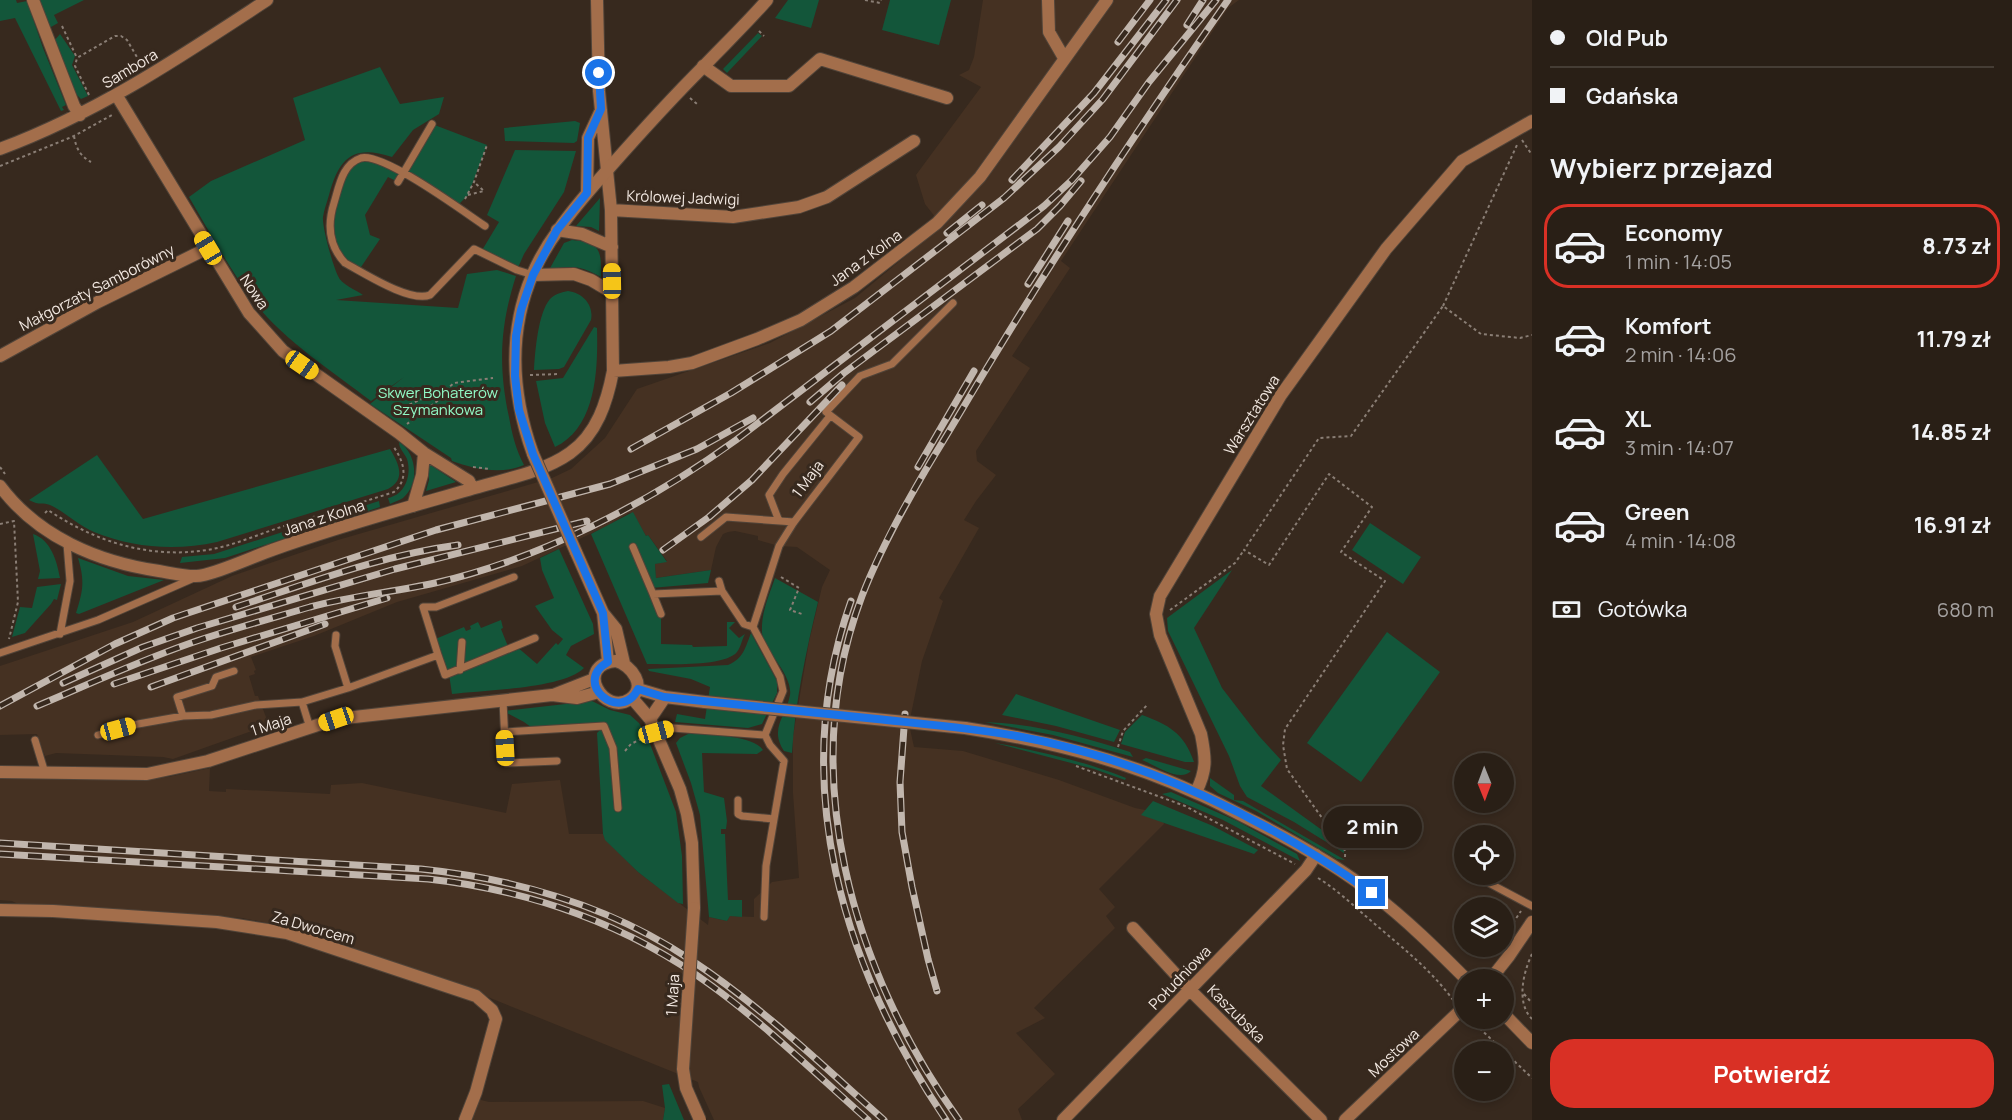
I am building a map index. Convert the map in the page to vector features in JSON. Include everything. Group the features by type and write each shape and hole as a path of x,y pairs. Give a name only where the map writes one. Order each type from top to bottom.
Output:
{"street":[{"path":"33,0 74,106 80,115"},
{"name":"Sambora","path":"0,149 80,115 117,96 267,0"},
{"name":"Jana z Kolna","path":"198,577 285,546 519,475 570,453 585,439 597,421 608,396 613,371 611,210 601,109 597,0"},
{"path":"624,663 616,629 603,613 533,454 519,410 515,376 516,336 521,310 533,275 557,230 607,170 766,0"},
{"path":"1048,0 1049,32 1064,58"},
{"name":"Jana z Kolna","path":"613,371 692,363 801,320 854,287 937,223 972,185 1107,0"},
{"path":"703,66 731,86 789,86 820,59 947,98"},
{"name":"Nowa","path":"117,96 249,313 283,351 424,453 469,481 472,488"},
{"path":"587,193 588,138 601,109"},
{"name":"Warsztatowa","path":"1196,792 1205,771 1204,750 1201,734 1160,635 1156,614 1160,596 1281,395 1386,249 1462,161 1532,121"},
{"name":"Królowej Jadwigi","path":"611,210 733,217 799,207 826,197 914,141"},
{"path":"557,230 582,234 612,248"},
{"name":"Małgorzaty Samborówny","path":"0,356 98,302 208,248"},
{"path":"533,275 574,274 591,280 613,293"},
{"path":"413,506 422,475 424,453"},
{"path":"0,486 12,502 36,523 67,544 129,567 198,577"},
{"path":"603,613 608,662"},
{"path":"635,694 636,678 624,663 608,662 596,672 594,679 598,693 614,703 625,702 635,694 965,728 1036,740 1096,756 1196,792 1316,855 1372,893 1455,969"},
{"path":"552,695 573,685 594,679"},
{"path":"552,695 577,698 598,693"},
{"name":"1 Maja","path":"635,694 650,719 652,734 680,789 687,814 694,869 694,908 683,1069 686,1088 700,1120"},
{"name":"1 Maja","path":"0,772 147,774 208,761 336,719 552,695"},
{"path":"650,719 664,697"},
{"name":"Południowa","path":"1063,1120 1306,870 1316,855"},
{"name":"Za Dworcem","path":"0,910 53,911 217,922 286,933 476,996 485,1003 496,1019 476,1092 465,1120"},
{"path":"1499,969 1532,922"},
{"name":"Kaszubska","path":"1132,928 1190,990 1321,1120"},
{"name":"Mostowa","path":"1344,1120 1454,1009"},
{"path":"1514,1024 1532,1043"}],"lane":[{"path":"398,182 432,124"},
{"path":"485,226 404,173 379,159 371,158 361,158 347,168 342,176 329,219 336,249 345,263 417,297 429,294 474,249 517,270 533,275"},
{"path":"779,521 769,495 783,474 831,416 826,412 860,376 892,364 953,303"},
{"name":"1 Maja","path":"753,627 779,546 794,522 859,437 831,416"},
{"path":"701,537 726,517 794,522"},
{"path":"60,634 70,581 67,544"},
{"path":"633,548 660,614"},
{"name":"Jana z Kolna","path":"0,652 98,620 198,577"},
{"path":"514,577 436,607 423,607 445,675 535,638"},
{"path":"719,581 722,591 744,624 753,627 780,677 783,691 765,735 770,745 784,761 766,866 764,917"},
{"path":"653,594 722,591"},
{"path":"336,635 334,646 348,688"},
{"path":"460,670 462,642"},
{"path":"98,735 138,724 183,716 211,715 256,705 302,702 438,655"},
{"path":"183,716 177,697 213,686 216,677 234,671"},
{"path":"503,701 506,763 557,761"},
{"path":"302,702 310,728"},
{"path":"505,732 604,726 613,748 618,808"},
{"path":"652,734 672,728 765,735"},
{"path":"34,740 45,773"},
{"path":"738,800 738,814 774,819"},
{"path":"1492,885 1529,905"}],"path":[{"path":"865,0 880,3 881,0"},
{"path":"62,26 77,58 75,66 91,99"},
{"path":"757,29 764,36"},
{"path":"77,58 115,36 121,36 127,40 144,69"},
{"path":"690,98 697,104"},
{"path":"0,166 74,135 113,115"},
{"path":"74,135 82,157 91,162"},
{"path":"1166,613 1235,563 1319,438 1351,436 1443,306 1520,137 1532,155"},
{"path":"456,207 468,195 487,145"},
{"path":"468,195 484,191 474,182"},
{"path":"1443,306 1481,334 1520,338 1532,335"},
{"path":"525,376 560,374"},
{"path":"405,426 440,399 441,394 454,384 493,378"},
{"path":"387,414 435,393 441,394"},
{"path":"36,523 48,510 94,537 121,546 176,553 209,550 394,492 403,480 404,471 399,454 393,447 393,440"},
{"path":"1244,550 1269,566 1329,474 1371,507 1341,552 1385,581 1285,729 1282,746 1287,769 1326,823 1336,833 1346,857"},
{"path":"7,515 19,526"},
{"path":"0,524 14,522"},
{"path":"9,640 18,602 14,522"},
{"path":"771,571 800,588 790,610 802,614"},
{"path":"1118,747 1123,731 1148,704"},
{"path":"631,744 652,734"},
{"path":"1074,765 1185,806 1300,867"},
{"path":"1311,874 1351,903 1439,981 1454,998"},
{"path":"1514,925 1529,905"},
{"path":"1532,954 1527,965 1522,993 1532,1019"},
{"path":"1522,993 1532,1003"},
{"path":"1481,1029 1532,1078"}],"shaded area":[{"path":"983,0 1239,0 1228,8 1061,261 1070,268 1012,356 1030,368 976,451 977,461 996,475 964,520 979,528 939,598 943,601 922,661 909,724 914,747 963,751 1059,780 1135,808 1161,813 1164,824 1099,889 1115,907 1106,916 1115,928 1034,1008 1045,1018 1016,1033 1055,1074 1018,1109 1022,1120 714,1120 698,1082 473,991 295,928 242,918 154,911 22,906 12,901 0,900 0,776 149,778 168,777 210,768 209,791 226,792 226,789 330,794 331,785 362,783 506,813 512,784 560,780 569,834 603,834 606,840 638,872 708,925 709,917 727,921 730,916 754,917 754,899 772,882 799,878 793,793 793,736 809,642 822,587 830,570 797,547 779,546 758,540 758,536 735,531 723,534 716,547 711,570 656,578 655,564 667,561 648,535 646,536 633,513 629,513 605,527 522,566 397,602 314,636 251,657 256,670 255,674 249,676 255,696 258,696 269,725 173,759 56,753 45,756 37,734 0,735 0,666 133,622 232,576 338,540 552,478 571,469 605,438 637,389 770,343 855,298 942,226 925,204 916,175 981,87 959,75 969,70 974,57"},
{"path":"473,1098 489,1102 643,1101 665,1108 663,1120 465,1120"}],"green space":[{"path":"0,0 16,0 17,3 27,1 66,105 62,107 64,110 61,111 15,18 0,21"},
{"path":"40,0 84,0 54,15 58,23 51,27 47,24"},
{"path":"788,0 819,0 811,28 775,18"},
{"path":"890,0 951,0 939,45 882,30"},
{"path":"758,33 762,36 727,73 723,69"},
{"path":"60,34 75,56 72,65 88,96 81,99 75,93 54,41"},
{"name":"Skwer Bohaterów Szymankowa","path":"380,67 400,104 444,97 439,114 413,130 392,157 379,153 358,154 343,163 338,172 324,212 324,229 340,279 363,295 336,300 458,308 467,274 497,270 516,276 504,329 502,363 511,430 524,465 506,470 488,470 452,461 451,458 370,404 404,377 371,401 295,343 255,303 220,251 189,197 211,181 305,140 293,98"},
{"path":"575,121 580,123 577,141 574,143 505,141 504,128"},
{"path":"432,124 487,145 468,195 456,207 404,173"},
{"path":"515,150 576,151 564,192 524,254 517,270 481,252 499,222 487,215"},
{"path":"361,158 404,173 398,182 388,177 365,215 370,235 380,239 359,270 345,263 331,234 342,176"},
{"path":"600,198 599,231 591,227 576,226"},
{"path":"572,240 589,243 598,250 601,277 576,268 564,267 549,270 564,243"},
{"path":"568,291 583,297 591,309 591,320 564,367 534,370 538,333 546,305 554,296"},
{"path":"594,327 597,328 597,361 587,411 569,438 555,447 545,423 536,381 563,378"},
{"path":"399,442 410,453 414,477 412,485 403,498 390,504 388,498 403,489 408,478 407,459"},
{"path":"390,449 396,459 399,475 394,485 388,489 202,545 170,547 124,542 88,529 50,505 29,500 97,455 143,519"},
{"path":"429,464 456,482 426,491"},
{"path":"379,501 380,507 225,558 180,563 182,557 214,554"},
{"path":"633,512 646,536 648,535 667,562 655,564 656,578 711,570 708,583 651,588 661,614 661,644 692,645 693,647 727,646 727,622 735,622 729,628 739,638 745,634 737,652 731,657 695,664 647,664 591,534"},
{"path":"1370,523 1421,557 1403,584 1352,550"},
{"path":"33,534 49,546 60,578 38,579 40,571"},
{"path":"559,549 593,624 594,634 571,646 566,655 584,668 574,675 541,684 452,694 449,674 433,640 464,627 466,631 471,629 470,626 478,622 481,628 501,620 503,628 501,629 509,649 516,646 537,664 556,643 558,645 563,639 552,630 535,606 554,598 542,570 540,558"},
{"path":"78,558 128,576 164,580 79,614 76,613 82,592 82,573"},
{"path":"1232,570 1194,628 1222,688 1259,736 1281,760 1261,786 1333,838 1335,835 1344,853 1294,822 1247,797 1168,631 1167,618"},
{"path":"775,578 818,602 802,677 792,753 784,751 778,736 778,729 790,695 790,687 767,646 762,632 764,611"},
{"path":"61,584 57,600 54,599 25,633 12,637 20,607 32,608 37,587"},
{"path":"1387,632 1440,672 1361,782 1307,743"},
{"path":"751,633 777,681 777,693 762,724 748,728 675,722 677,714 705,719 710,687 691,679 648,669 728,665 741,656"},
{"path":"1016,694 1120,730 1114,742 1056,726 1002,715"},
{"path":"592,701 610,710 630,715 639,723 647,736 676,812 682,856 683,904 678,903 638,872 605,840 597,733 603,727 535,730 503,711"},
{"path":"1142,715 1174,731 1185,744 1194,762 1185,762 1121,744 1125,732"},
{"path":"985,722 1022,725 1059,732 1130,752 1133,757 1053,735"},
{"path":"690,733 750,741 763,750 757,754 702,753 704,792 724,798 727,821 726,829 721,829 721,834 725,834 728,900 742,900 742,917 730,916 727,921 709,917 700,815 676,743"},
{"path":"995,743 1062,757 1126,778 1125,780 1094,769"},
{"path":"1146,758 1191,771 1181,775 1174,774 1142,760"},
{"path":"1210,778 1234,795 1234,800 1243,801 1345,860 1337,859 1256,811 1218,793 1210,786"},
{"path":"1171,792 1237,821 1297,854 1300,861 1223,820 1162,794"},
{"path":"1153,801 1213,826 1258,850 1254,854 1141,815"},
{"path":"669,1084 684,1120 663,1120 665,1108 662,1085"}],"railway":[{"path":"1118,42 1150,0"},
{"path":"1012,180 1094,93 1166,0"},
{"path":"631,449 731,393 831,331 1004,198 1059,147 1103,99 1177,0"},
{"path":"1187,25 1203,0"},
{"path":"37,706 150,658 233,629 325,603 435,583 475,573 553,544 630,507 667,486 736,440 1044,206 1072,180 1110,137 1149,82 1216,0"},
{"path":"959,1120 921,1062 889,1000 864,936 845,869 835,801 834,732 843,664 869,578 914,490 1052,264 1138,131 1228,0"},
{"path":"810,402 844,373 1037,229 1081,181"},
{"path":"947,233 982,205"},
{"path":"1028,284 1068,221"},
{"path":"918,467 974,371"},
{"path":"663,550 709,517 752,480 842,385"},
{"path":"0,706 115,644 173,618 436,530 610,484 697,449 753,418"},
{"path":"63,683 143,647 197,628 395,569 587,521"},
{"path":"236,607 374,563 458,545"},
{"path":"114,684 221,648 387,598"},
{"path":"851,601 832,669 824,737 826,804 836,871 853,936 878,999 909,1061 946,1120"},
{"path":"151,687 325,624"},
{"path":"905,714 900,782 902,832 912,887 937,991"},
{"path":"0,843 421,869 492,880 562,898 628,924 691,960 766,1016 884,1120"},
{"path":"0,854 428,879 466,884 541,902 613,928 680,964 752,1017 868,1120"}],"route":[{"path":"599,73 601,109 588,138 587,193 557,230 533,275 521,310 515,356 519,410 533,454 603,613 608,662 596,672 594,679 598,693 614,703 625,702 636,695 638,689 664,697 965,728 1046,742 1096,756 1196,792 1316,855 1372,893"}]}
